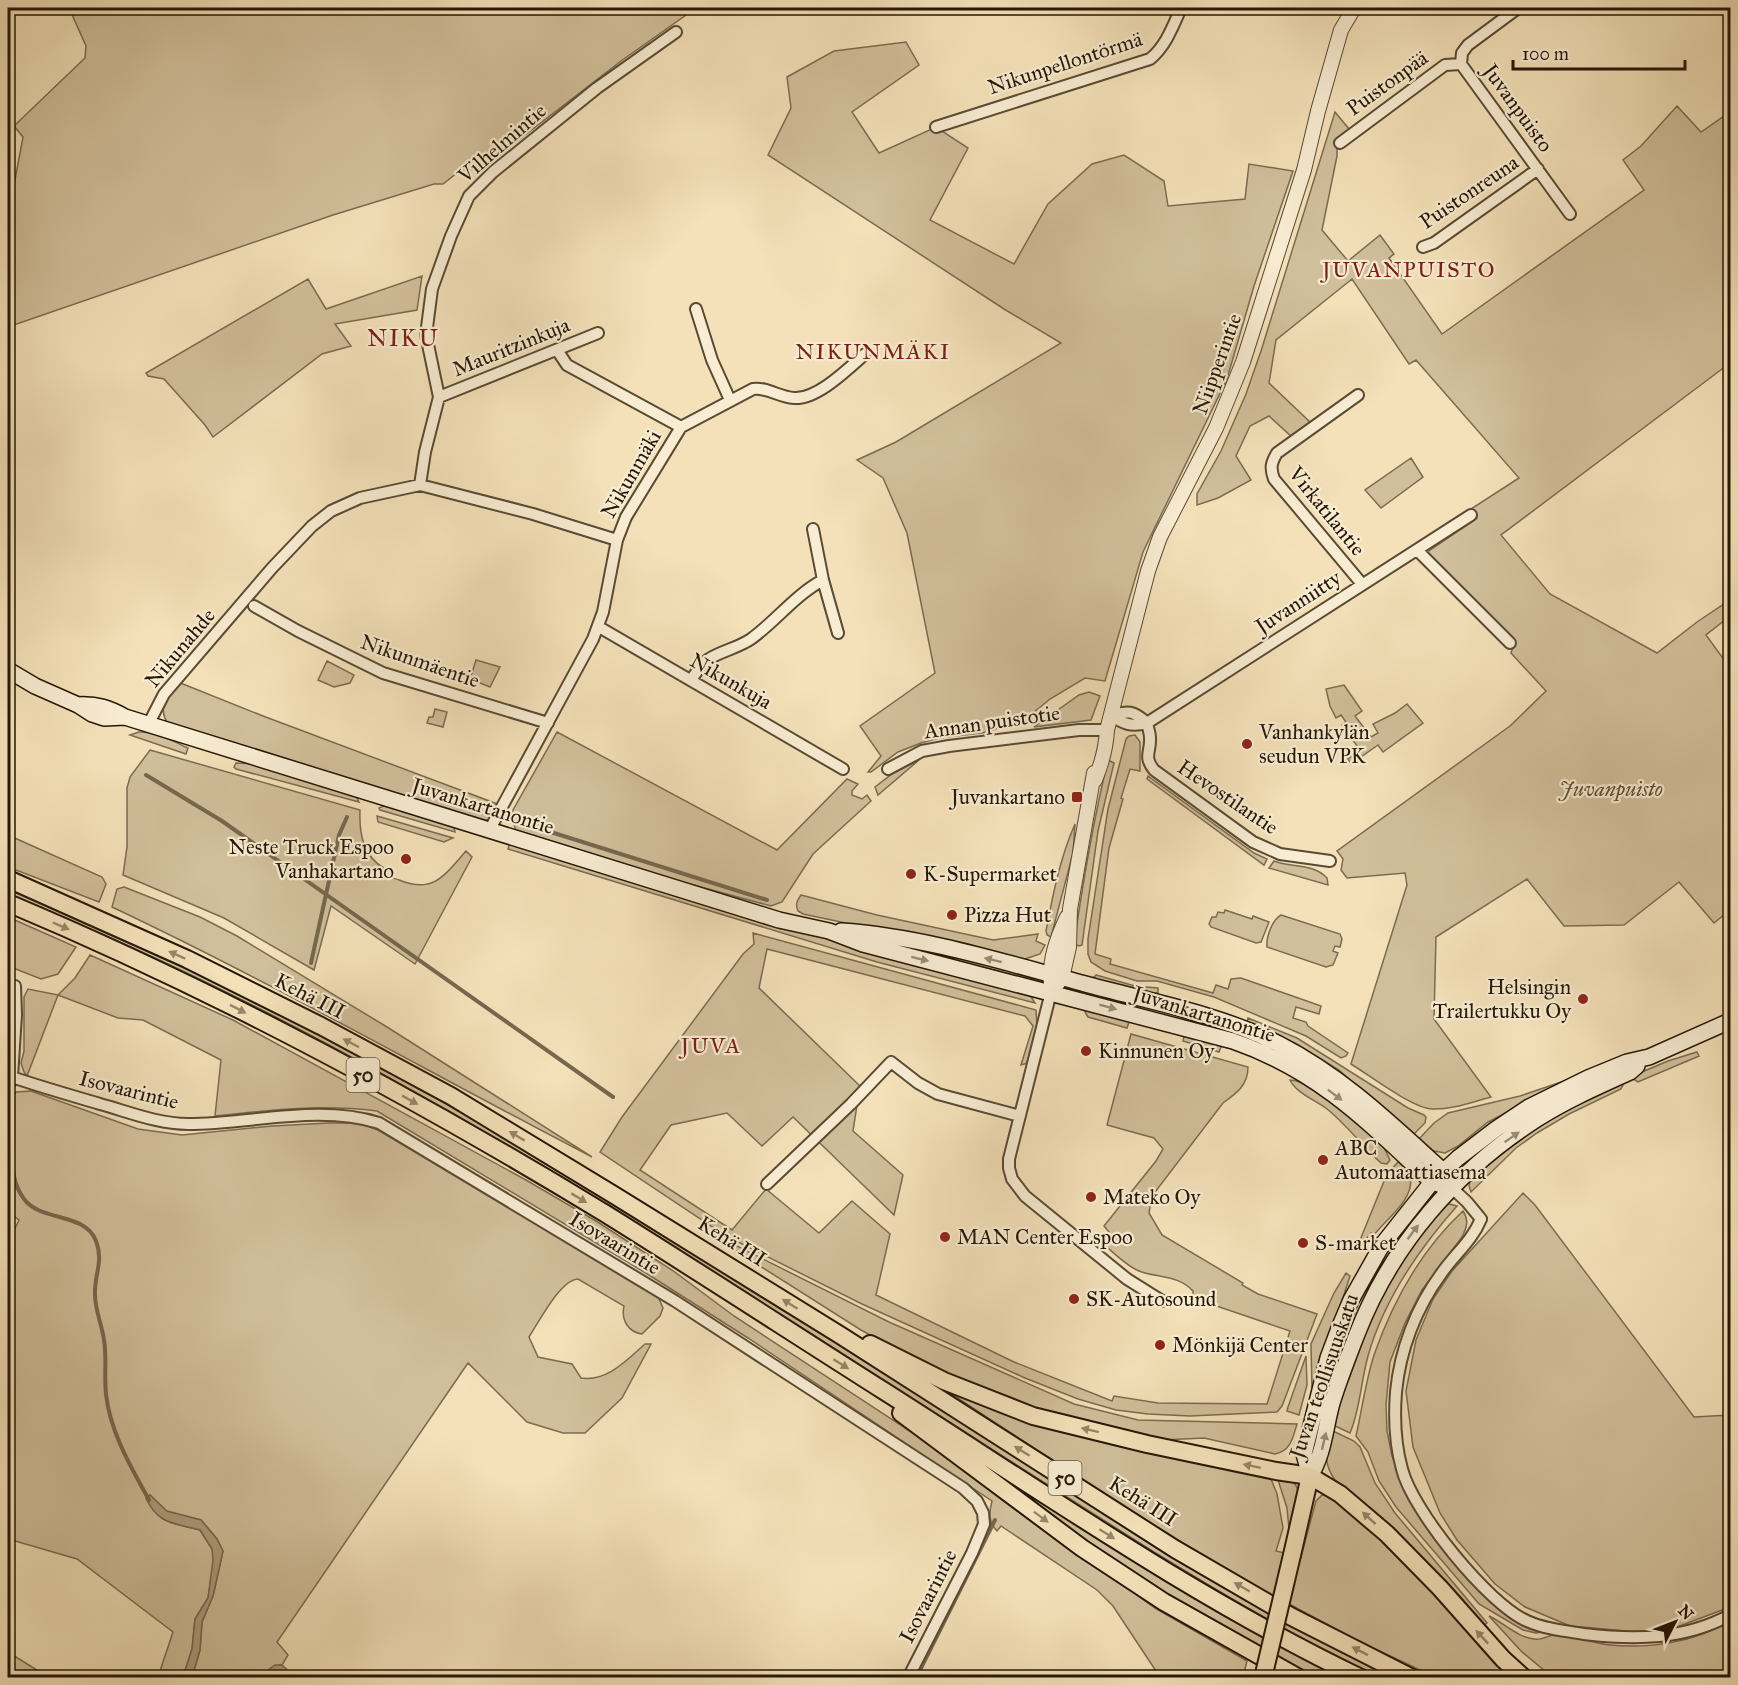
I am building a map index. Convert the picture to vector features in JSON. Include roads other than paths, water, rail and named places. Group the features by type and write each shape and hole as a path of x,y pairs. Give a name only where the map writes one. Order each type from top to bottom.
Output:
{"highway":[{"name":"Kehä III","path":"8,879 187,959 321,1026 451,1096 840,1335 1175,1549 1292,1617 1413,1677"},
{"name":"50","path":"8,903 190,985 323,1052 443,1118 606,1214 1110,1536 1228,1607 1362,1677"},
{"path":"840,1335 874,1345 944,1381 1033,1416 1147,1444 1310,1476 1340,1494 1387,1534 1419,1565 1496,1652 1524,1677"},
{"path":"863,1378 908,1419 1082,1548 1164,1602 1299,1677"},
{"path":"1263,1677 1310,1476"}],"main road":[{"name":"Juvankartanontie","path":"8,670 104,718 125,717 779,920 830,931 867,933 953,950 1218,1018 1278,1044 1352,1090 1443,1171 1452,1188"},
{"name":"Juvankartanontie","path":"830,931 863,944 1222,1037 1273,1056 1340,1097 1432,1182 1452,1188"},
{"name":"Juvan teollisuuskatu","path":"1310,1476 1304,1454 1328,1358 1340,1326 1355,1292 1382,1245 1432,1182 1496,1129 1529,1107 1627,1062 1649,1057 1731,1021"},
{"name":"Juvan teollisuuskatu","path":"1310,1476 1319,1462 1332,1403 1357,1333 1379,1285 1411,1234 1452,1188 1497,1148 1538,1119 1591,1089 1630,1072 1649,1057"}],"street":[{"name":"Nikunpellontörmä","path":"936,127 1150,59 1165,43 1181,8"},
{"name":"Niipperintie","path":"1052,992 1056,976 1069,947 1070,909 1095,780 1094,760 1097,747 1107,730 1118,693 1148,571 1160,537 1216,429 1243,362 1304,170 1341,30 1354,8"},
{"name":"Juvanpuisto","path":"1518,8 1468,45 1462,53 1461,64 1570,214"},
{"name":"Vilhelmintie","path":"420,485 425,452 439,398 426,335 432,289 451,236 469,196 493,172 597,88 676,32"},
{"name":"Puistonpää","path":"1340,143 1445,65 1461,64"},
{"name":"Puistonreuna","path":"1423,246 1434,243 1538,169"},
{"path":"696,309 712,360 730,400"},
{"name":"Mauritzinkuja","path":"439,398 598,333"},
{"path":"558,350 567,365 681,427"},
{"name":"Nikunmäki","path":"490,829 598,627 617,540 626,517 681,427 753,389 760,388 801,398 838,378 865,354"},
{"name":"Virkatilantie","path":"1358,395 1277,453 1270,469 1274,479 1362,584"},
{"path":"420,485 533,514 617,540"},
{"name":"Nikunahde","path":"148,724 164,694 250,602 268,573 312,526 331,511 360,498 420,485"},
{"name":"Juvanniitty","path":"1147,723 1471,515"},
{"path":"813,528 823,580 838,633"},
{"path":"1418,551 1510,644"},
{"path":"691,680 702,664 710,658 749,641 808,588 823,580"},
{"name":"Nikunmäentie","path":"250,602 298,631 383,673 548,723"},
{"name":"Nikunkuja","path":"598,627 843,769"},
{"path":"1110,715 1123,723 1135,726 1147,723"},
{"name":"Hevostilantie","path":"1147,723 1151,739 1149,763 1154,770 1253,842 1280,854 1330,861"},
{"name":"Annan puistotie","path":"888,769 922,751 949,746 1079,730 1107,730"},
{"path":"10,1081 16,1015 15,986"},
{"path":"1052,992 1009,1158 1012,1179 1032,1202 1127,1279 1162,1300"},
{"path":"767,1184 851,1104 891,1062 918,1083 938,1094 1020,1116"},
{"name":"Isovaarintie","path":"10,1081 43,1088 163,1123 190,1124 336,1115 361,1117 379,1123 675,1301 963,1488 977,1501 983,1513 984,1524 913,1677"},
{"path":"1452,1188 1481,1219 1476,1230 1442,1273 1424,1301 1404,1349 1396,1391 1395,1432 1402,1471 1430,1521 1489,1594 1526,1621 1559,1631 1635,1638 1661,1637 1696,1629 1731,1615"}],"waterway":[{"path":"146,775 222,821 613,1097"},
{"path":"311,963 339,835 347,817"},
{"path":"519,822 767,900"},
{"path":"8,1133 14,1176 24,1199 41,1211 82,1225 96,1241 99,1262 95,1301 105,1347 105,1387 108,1408 122,1449 149,1500"},
{"path":"921,1668 995,1520"}],"place":[{"name":"Vanhankylän seudun VPK","path":"1247,744"},
{"name":"Juvankartano","path":"1077,797"},
{"name":"Neste Truck Espoo Vanhakartano","path":"406,859"},
{"name":"K-Supermarket","path":"911,874"},
{"name":"Pizza Hut","path":"952,915"},
{"name":"Helsingin Trailertukku Oy","path":"1583,999"},
{"name":"Kinnunen Oy","path":"1086,1051"},
{"name":"ABC Automaattiasema","path":"1323,1160"},
{"name":"Mateko Oy","path":"1091,1197"},
{"name":"MAN Center Espoo","path":"945,1237"},
{"name":"S-market","path":"1303,1243"},
{"name":"SK-Autosound","path":"1074,1299"},
{"name":"Mönkijä Center","path":"1160,1345"}],"district":[{"name":"JUVANPUISTO","path":"1409,269"},
{"name":"NIKU","path":"403,338"},
{"name":"NIKUNMÄKI","path":"873,351"},
{"name":"JUVA","path":"711,1045"}]}
